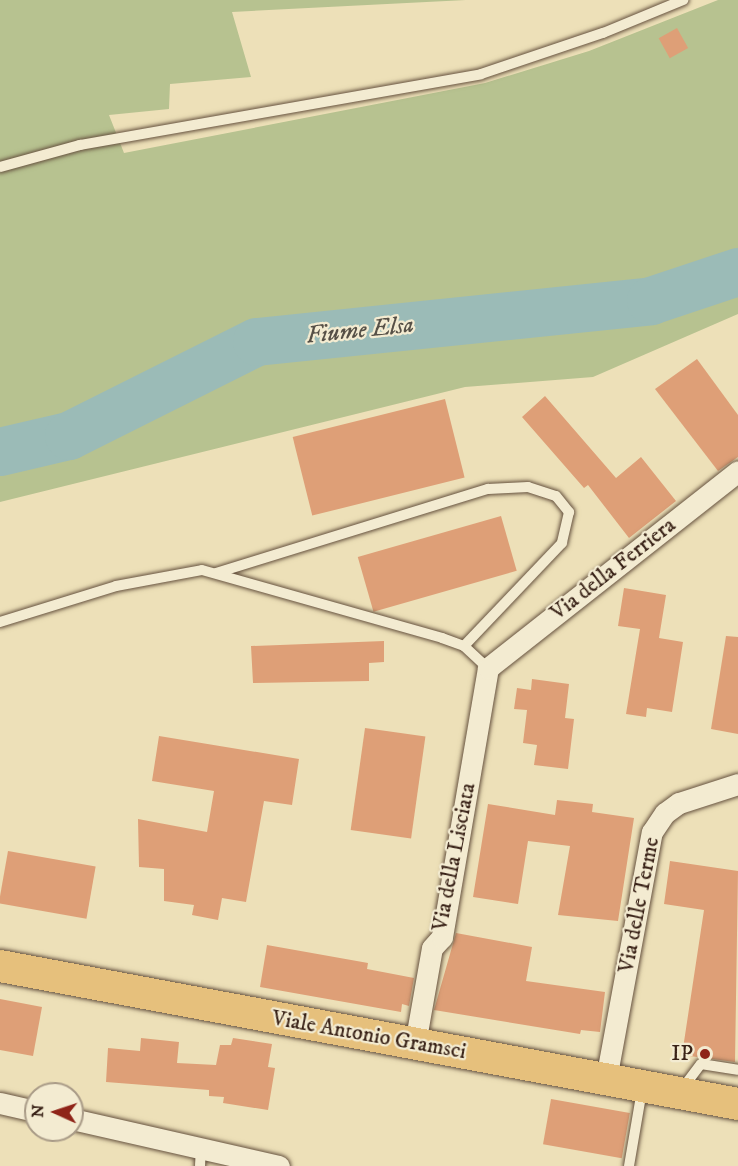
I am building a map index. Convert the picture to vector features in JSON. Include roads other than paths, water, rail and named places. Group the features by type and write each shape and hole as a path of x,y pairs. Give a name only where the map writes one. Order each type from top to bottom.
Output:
{"main road":[{"name":"Viale Antonio Gramsci","path":"0,966 738,1104"}],"street":[{"name":"Via della Ferriera","path":"488,668 738,471"},
{"name":"Via della Lisciata","path":"415,1044 432,948 442,937 488,668"},
{"name":"Via delle Terme","path":"606,1079 652,832 678,803 738,784"},
{"path":"0,1103 24,1108"},
{"path":"84,1123 200,1157 279,1166"}],"lane":[{"path":"0,167 80,145 481,74 603,33 682,0"},
{"path":"0,622 166,574 216,573 488,489 528,487 555,496 569,512 562,543 464,646"},
{"path":"216,573 464,646 488,668"},
{"path":"679,1093 701,1064 738,1070"},
{"path":"629,1166 643,1086"}],"waterway":[{"name":"Fiume Elsa","path":"0,452 69,436 257,342 651,301 738,272"}],"place":[{"name":"IP","path":"705,1054"}]}
